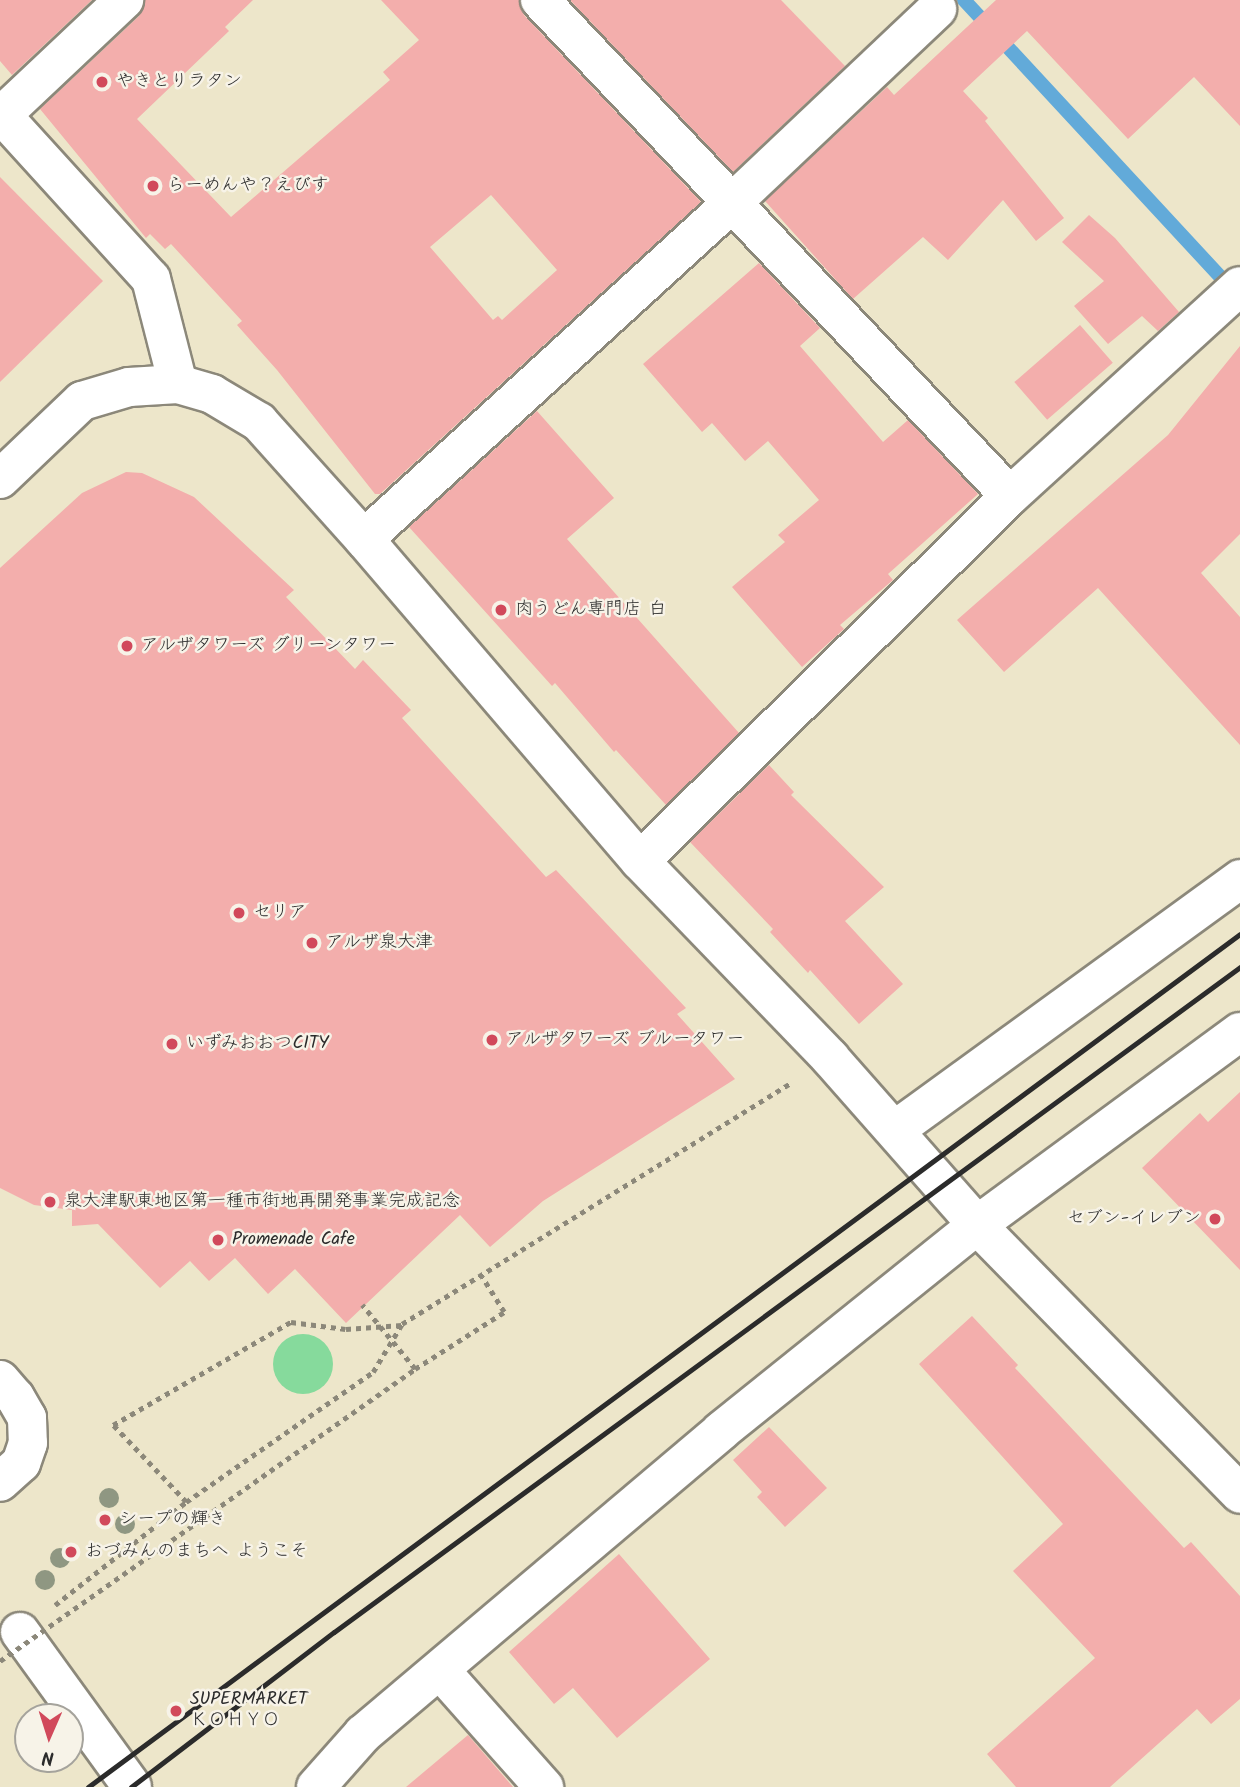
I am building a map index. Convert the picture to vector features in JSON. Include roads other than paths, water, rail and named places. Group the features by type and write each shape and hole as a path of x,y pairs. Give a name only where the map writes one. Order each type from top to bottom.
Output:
{"street":[{"path":"124,0 1,114 151,279 178,383"},
{"path":"540,0 1010,496"},
{"path":"364,539 733,202 937,9"},
{"path":"640,861 1010,496 1240,286"},
{"path":"0,479 82,401 129,387 178,383 212,394 259,422 364,539 640,861 830,1058 977,1225 1240,1494"},
{"path":"895,1130 1240,879"},
{"path":"316,1787 363,1734 722,1431 977,1225 1240,1032"},
{"path":"0,1380 15,1397 27,1418 28,1443 20,1463 0,1482"},
{"path":"10,1647 132,1787"},
{"path":"440,1670 544,1787"}],"waterway":[{"path":"964,0 1234,292"}],"railway":[{"path":"88,1787 1240,934"},
{"path":"131,1787 334,1632 1240,967"}],"place":[{"name":"やきとりラタン","path":"102,82"},
{"name":"らーめんや？えびす","path":"153,186"},
{"name":"肉うどん専門店 白","path":"501,610"},
{"name":"アルザタワーズ グリーンタワー","path":"127,646"},
{"name":"セリア","path":"239,913"},
{"name":"アルザ泉大津","path":"312,943"},
{"name":"アルザタワーズ ブルータワー","path":"492,1040"},
{"name":"いずみおおつCITY","path":"172,1044"},
{"name":"泉大津駅東地区第一種市街地再開発事業完成記念","path":"50,1202"},
{"name":"セブン-イレブン","path":"1215,1219"},
{"name":"Promenade Cafe","path":"218,1240"},
{"name":"シープの輝き","path":"105,1520"},
{"name":"おづみんのまちへ ようこそ","path":"71,1552"},
{"name":"SUPERMARKET ＫＯＨＹＯ","path":"176,1711"}]}
